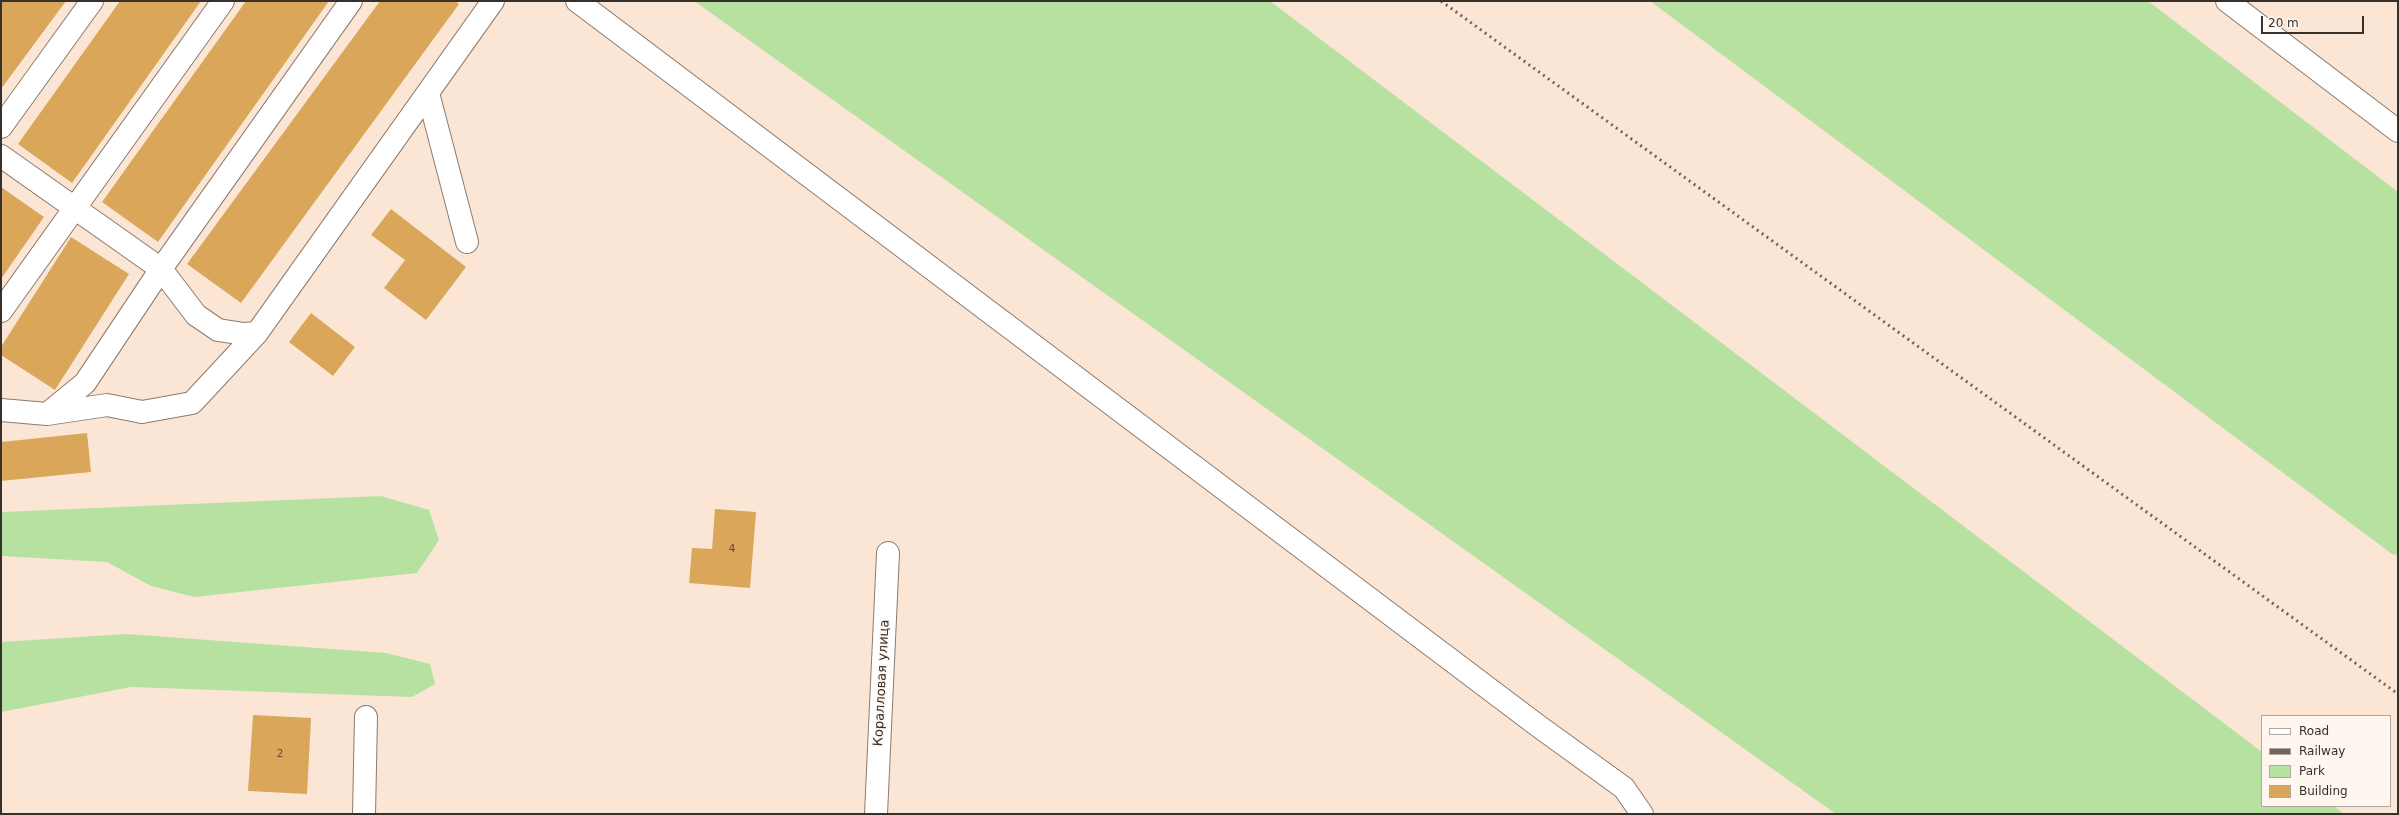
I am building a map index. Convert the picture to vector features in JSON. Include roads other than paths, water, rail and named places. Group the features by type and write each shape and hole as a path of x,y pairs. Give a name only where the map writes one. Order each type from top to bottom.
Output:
{"street":[{"path":"1,127 92,1"},
{"path":"1,311 223,1"},
{"path":"46,414 85,383 161,269 351,1"},
{"path":"1,410 46,414 107,405 142,412 192,403 257,332 493,1"},
{"path":"577,1 1537,725 1624,788 1642,814"},
{"path":"2227,1 2398,131"},
{"path":"428,93 467,242"},
{"path":"1,156 161,269 196,315 218,330 244,334 257,332"},
{"name":"Коралловая улица","path":"876,814 888,553"},
{"path":"364,814 366,717"}],"railway":[{"path":"1441,1 2398,694"}]}
